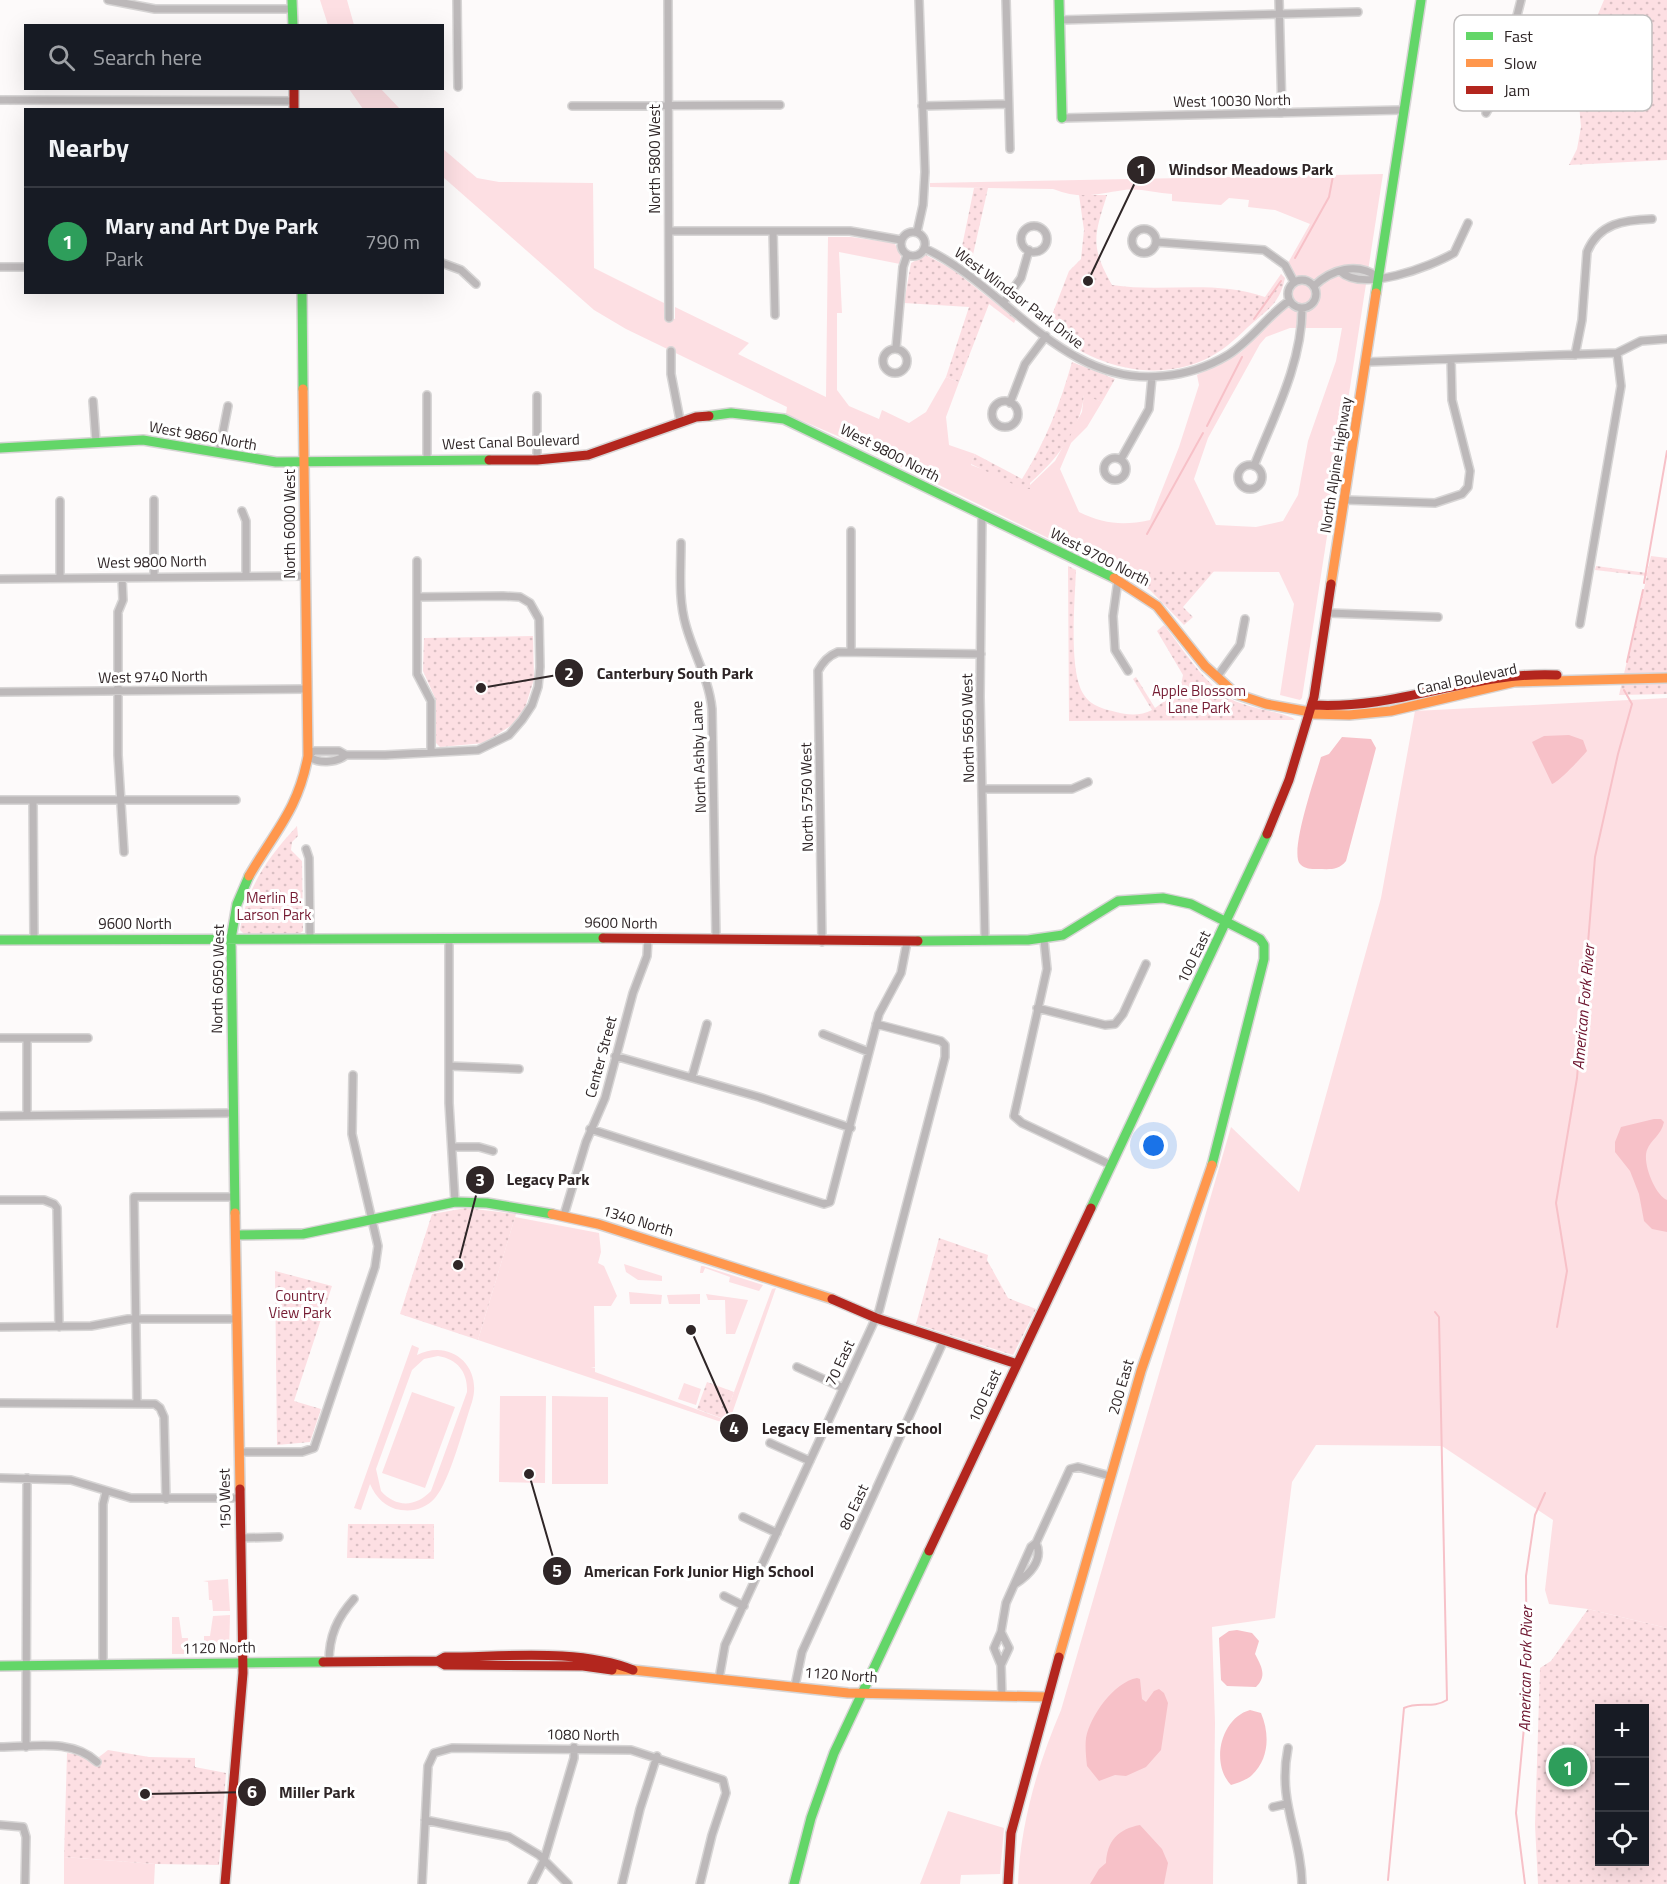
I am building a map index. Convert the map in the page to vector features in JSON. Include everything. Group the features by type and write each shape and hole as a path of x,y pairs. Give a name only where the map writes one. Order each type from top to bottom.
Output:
{"street":[{"path":"108,0 155,9 292,4 293,24"},
{"path":"457,0 458,87"},
{"name":"North 5800 West","path":"668,0 669,318"},
{"path":"917,232 925,186 919,0"},
{"path":"1006,0 1010,149"},
{"path":"1059,0 1062,118"},
{"path":"1279,0 1282,113"},
{"name":"North Alpine Highway","path":"1226,925 1281,801 1311,710 1367,362 1402,110 1421,0"},
{"path":"1517,15 1521,0"},
{"path":"1060,20 1358,12"},
{"path":"0,100 294,105"},
{"path":"922,106 1008,104"},
{"path":"572,106 780,105"},
{"name":"West 10030 North","path":"1062,118 1402,110"},
{"path":"1575,355 1582,321 1587,252 1590,244 1601,231 1613,224 1653,219"},
{"path":"1314,286 1304,280 1294,282 1288,291 1289,301 1295,307 1302,309 1315,301 1314,286 1325,275 1347,268 1366,269 1378,277 1406,275 1454,253 1468,223"},
{"path":"669,231 864,232 901,240"},
{"path":"773,231 775,315"},
{"path":"908,232 917,232 924,239 924,248 917,255 907,255 901,248 901,240 908,232"},
{"path":"1156,242 1263,250 1285,265 1294,282"},
{"name":"West Windsor Park Drive","path":"924,248 964,270 1077,359 1111,373 1152,378 1194,370 1227,356 1246,342 1279,308 1289,301"},
{"path":"1003,303 1021,278 1029,250"},
{"path":"896,348 903,267 907,255"},
{"path":"444,264 461,270 476,284"},
{"path":"0,267 24,267"},
{"name":"North 6000 West","path":"302,294 308,756"},
{"path":"1254,466 1296,358 1302,329 1302,309"},
{"path":"1010,403 1025,364 1046,336"},
{"path":"1367,362 1617,353 1641,341 1667,339"},
{"path":"670,351 671,374 680,420"},
{"path":"1580,624 1622,386 1617,353"},
{"path":"1345,500 1435,503 1462,494 1468,487 1470,471 1453,406 1451,358"},
{"path":"1121,459 1149,409 1152,378"},
{"path":"427,395 427,460"},
{"path":"537,396 537,460"},
{"path":"93,401 96,442"},
{"path":"219,452 228,406"},
{"name":"West Canal Boulevard","path":"304,463 537,460 588,455 680,420 731,413 784,418"},
{"name":"West 9800 North","path":"784,418 982,515"},
{"name":"West 9860 North","path":"0,448 143,440 219,452 252,460 304,463"},
{"path":"154,500 154,577"},
{"path":"60,501 60,577"},
{"path":"242,511 246,521 246,575"},
{"name":"West 9700 North","path":"982,515 1118,580 1157,606 1217,677 1236,694 1250,700 1311,710"},
{"name":"North 5650 West","path":"982,515 981,654 985,941"},
{"path":"851,531 851,652 981,654"},
{"name":"North Ashby Lane","path":"681,543 680,598 686,626 706,677 712,710 716,938"},
{"path":"417,561 417,674 431,701 431,752"},
{"name":"West 9800 North","path":"0,579 305,576"},
{"path":"122,578 123,600 118,612 117,691 124,852"},
{"path":"1118,580 1113,616 1115,650 1128,671"},
{"path":"308,756 313,760 339,761 346,755 478,750 509,735 532,705 538,687 539,619 530,603 520,597 503,596 418,597"},
{"path":"1328,613 1438,617"},
{"path":"1217,677 1240,645 1245,619"},
{"name":"North 5750 West","path":"822,942 818,671 830,655 838,652 851,652"},
{"name":"Canal Boulevard","path":"1311,710 1385,704 1515,675 1667,677"},
{"name":"West 9740 North","path":"0,692 306,689"},
{"name":"North 6050 West","path":"233,1113 231,939 240,895 251,874 294,809 303,785 308,756"},
{"path":"983,789 1072,789 1088,782"},
{"path":"0,800 236,800"},
{"path":"33,800 34,940"},
{"path":"306,849 309,858 310,938"},
{"name":"9600 North","path":"0,940 716,938 907,942 1044,940 1077,928 1118,901 1163,898 1177,900 1226,925"},
{"name":"100 East","path":"794,1884 811,1818 827,1770 862,1692 1226,925"},
{"name":"200 East","path":"1008,1884 1013,1821 1110,1476 1152,1337 1220,1141 1262,968 1265,952 1260,939 1226,925"},
{"path":"449,938 449,1066 455,1202"},
{"name":"Center Street","path":"564,1215 590,1129 605,1098 633,993 647,956 648,939"},
{"path":"1044,940 1047,969 1014,1116 1022,1123 1111,1165"},
{"path":"590,1129 824,1204 830,1202 851,1128 876,1024 901,973 907,942"},
{"path":"1037,1008 1105,1025 1115,1024 1123,1014 1146,964"},
{"path":"692,1077 706,1024"},
{"name":"70 East","path":"719,1679 723,1651 876,1318 887,1286 918,1170 945,1057 945,1045 933,1038 876,1024"},
{"path":"823,1034 869,1052"},
{"path":"0,1038 88,1038"},
{"path":"27,1038 27,1115"},
{"path":"615,1056 759,1096 851,1128"},
{"path":"449,1066 519,1069"},
{"path":"239,1452 302,1452 314,1448 378,1256 352,1134 353,1075"},
{"path":"0,1116 233,1113"},
{"name":"150 West","path":"225,1884 230,1799 242,1708 233,1113"},
{"path":"452,1147 479,1147 494,1151"},
{"path":"137,1403 134,1197 234,1197"},
{"path":"0,1200 44,1200 54,1204 58,1213 59,1327"},
{"name":"1340 North","path":"236,1234 292,1235 455,1202 487,1203 564,1215 816,1292 876,1318 1017,1364"},
{"path":"0,1327 97,1326 136,1319 237,1319"},
{"name":"80 East","path":"795,1686 802,1652 944,1340"},
{"path":"797,1367 843,1388"},
{"path":"0,1403 149,1403 160,1408 164,1417 166,1499"},
{"path":"770,1443 810,1461"},
{"path":"1002,1697 1001,1665 993,1648 1001,1632 1006,1603 1031,1547 1036,1543 1067,1476 1074,1467 1110,1476"},
{"path":"0,1478 71,1480 130,1498 240,1498"},
{"path":"26,1747 27,1478"},
{"path":"103,1665 103,1504 106,1492"},
{"path":"743,1517 777,1533"},
{"path":"240,1538 279,1537"},
{"path":"1016,1584 1035,1566 1038,1553 1036,1543"},
{"path":"724,1596 744,1606"},
{"path":"329,1662 329,1646 334,1629 342,1612 354,1599"},
{"path":"1001,1632 1009,1648 1001,1665"},
{"name":"1120 North","path":"0,1666 438,1661 446,1657 584,1658 624,1664 633,1670 862,1692 1048,1697"},
{"path":"0,1747 71,1747 86,1752 97,1762"},
{"path":"532,1884 544,1860 574,1758 574,1747"},
{"name":"1080 North","path":"425,1820 428,1766 434,1753 452,1748 631,1749 716,1777 725,1783 726,1793 712,1835 700,1884"},
{"path":"1288,1748 1284,1770 1286,1804 1298,1853 1302,1884"},
{"path":"621,1884 640,1809 657,1756"},
{"path":"1273,1807 1286,1804"},
{"path":"422,1884 425,1820 509,1837 544,1860 568,1884"},
{"path":"0,1825 23,1827 26,1837 25,1884"}],"green space":[{"path":"320,0 347,0 354,24 328,24"},
{"path":"1604,0 1667,0 1667,160 1569,165 1577,149 1581,127 1580,111 1652,111 1652,15 1598,15"},
{"path":"350,90 382,90 399,108 362,108"},
{"path":"444,150 477,178 499,182 593,183 594,268 664,303 665,317 675,319 675,307 749,343 738,354 826,397 828,237 851,237 894,243 901,253 900,264 839,252 842,313 837,313 837,390 849,406 879,419 882,410 909,423 926,412 946,377 959,382 946,417 949,445 975,454 971,465 1029,486 1055,461 1082,412 1084,394 1102,402 1087,427 1071,443 1060,469 1079,512 1097,519 1122,523 1150,520 1179,447 1199,385 1197,375 1241,352 1284,310 1293,270 1288,263 1310,224 1275,210 1248,207 1249,200 1229,198 1221,205 1172,201 1172,194 1136,190 1081,195 1053,189 930,187 930,183 1383,174 1302,698 1300,700 1280,695 1294,604 1279,572 1139,571 1118,566 1112,569 840,437 786,414 787,407 626,329 594,310 444,178","holes":["1290,328 1342,328 1336,361 1308,441 1298,495 1283,521 1256,527 1216,525 1194,479 1208,438 1260,344 1266,337"]},
{"path":"974,188 988,188 970,268 959,261"},
{"path":"1079,195 1107,195 1096,241 1100,260 1112,285 1151,288 1207,287 1265,297 1281,274 1285,278 1280,295 1267,311 1216,354 1183,367 1141,370 1101,360 1082,352 1047,328 1069,271 1081,259 1084,230"},
{"path":"926,255 952,269 1016,319 1014,323 989,304 959,382 946,377 969,307 904,303 911,263"},
{"path":"1072,362 1115,379 1102,402 1084,395 1078,421 1066,443 1030,483 1030,489 1023,489 971,464 975,454 1022,479 1052,422"},
{"path":"1651,556 1667,558 1667,694 1619,695 1647,576 1595,570 1596,566 1647,573"},
{"name":"Apple Blossom Lane Park","path":"1068,566 1076,570 1074,653 1076,670 1079,684 1090,702 1125,714 1139,714 1152,710 1133,679 1136,677 1155,708 1180,690 1183,675 1157,631 1164,625 1200,672 1226,696 1243,704 1295,720 1069,721"},
{"path":"1118,566 1139,571 1215,570 1183,607 1193,617 1184,625 1150,590 1112,569"},
{"path":"533,636 534,679 524,711 512,725 484,743 440,747 436,743 436,700 423,671 424,638"},
{"path":"1667,698 1667,1628 1588,1609 1549,1604 1545,1590 1553,1520 1442,1446 1316,1445 1292,1482 1275,1618 1212,1627 1215,1723 1213,1884 1018,1884 1026,1817 1038,1773 1061,1710 1231,1127 1299,1192 1381,898 1415,711"},
{"name":"Merlin B. Larson Park","path":"297,826 298,836 292,842 291,850 302,861 303,931 299,934 244,934 240,930 243,914 253,886 268,861"},
{"path":"466,1208 516,1214 478,1340 400,1314 432,1214"},
{"path":"515,1217 599,1233 601,1252 598,1263 604,1266 617,1296 611,1306 594,1306 595,1367 591,1368 595,1368 595,1372 723,1419 724,1423 478,1340"},
{"path":"939,1238 988,1255 987,1260 1008,1298 1036,1309 1013,1355 916,1324"},
{"path":"624,1264 662,1276 662,1281 638,1280 626,1272"},
{"path":"701,1266 763,1285 759,1291 729,1282 730,1277 705,1268 703,1273 700,1273"},
{"name":"Country View Park","path":"275,1271 332,1286 294,1401 321,1409 310,1442 277,1445"},
{"path":"776,1288 728,1425 725,1424 724,1419 772,1289"},
{"path":"629,1292 662,1295 661,1304 630,1304"},
{"path":"700,1294 700,1304 669,1304 667,1295"},
{"path":"706,1294 748,1300 735,1334 726,1334 725,1300 708,1300"},
{"path":"412,1345 419,1348 417,1355 441,1350 461,1359 473,1377 474,1389 472,1402 441,1490 424,1507 406,1510 396,1509 382,1501 370,1484 361,1510 354,1508","holes":["438,1356 451,1360 464,1373 467,1392 431,1491 413,1503 399,1503 381,1491 376,1469 412,1370 424,1359"]},
{"path":"707,1382 734,1392 724,1419 697,1409"},
{"path":"684,1383 701,1389 696,1405 678,1399"},
{"path":"412,1392 455,1407 425,1488 382,1473"},
{"path":"500,1396 546,1396 545,1483 499,1482"},
{"path":"552,1396 608,1397 608,1484 552,1484"},
{"path":"348,1524 434,1524 434,1559 347,1558"},
{"path":"228,1579 230,1611 213,1611 212,1600 209,1600 208,1582 203,1581"},
{"path":"1588,1609 1667,1628 1667,1884 1538,1884 1535,1825 1540,1668 1551,1661"},
{"path":"230,1615 229,1651 204,1654 204,1636 210,1636 213,1616"},
{"path":"172,1617 179,1617 182,1638 188,1638 188,1654 172,1654"},
{"path":"108,1750 149,1757 195,1758 195,1767 226,1773 219,1865 155,1864 64,1857 67,1753 99,1757"},
{"path":"948,1811 1004,1828 1000,1874 961,1875 960,1884 920,1884"},
{"path":"64,1857 155,1864 154,1884 64,1884"}],"shaded area":[{"path":"1569,735 1583,740 1587,751 1552,784 1532,742 1544,736"},
{"path":"1342,737 1371,739 1376,748 1346,861 1333,869 1304,867 1300,864 1298,857 1298,845 1304,813 1321,757 1329,754"},
{"path":"1661,1119 1664,1122 1661,1131 1647,1150 1646,1163 1654,1185 1662,1197 1667,1200 1667,1232 1652,1229 1644,1221 1639,1194 1630,1171 1615,1152 1615,1142 1621,1127"},
{"path":"1229,1631 1252,1633 1259,1641 1255,1654 1262,1675 1256,1687 1227,1686 1221,1680 1219,1638"},
{"path":"1137,1678 1140,1679 1142,1699 1146,1702 1154,1691 1159,1689 1164,1693 1168,1703 1161,1750 1146,1767 1126,1776 1115,1775 1099,1781 1087,1766 1088,1729 1104,1701 1120,1686"},
{"path":"1250,1710 1261,1713 1264,1721 1267,1738 1265,1754 1258,1769 1252,1775 1231,1785 1221,1765 1222,1742 1232,1722"},
{"path":"1140,1825 1162,1849 1168,1863 1164,1884 1090,1884 1099,1869 1106,1863 1111,1842 1115,1837"}],"waterway":[{"path":"1295,258 1329,197 1333,176"},
{"path":"1254,319 1281,281"},
{"path":"1207,426 1242,357"},
{"path":"1147,534 1203,433"},
{"name":"American Fork River","path":"1644,583 1667,451"},
{"name":"American Fork River","path":"1627,662 1643,590"},
{"name":"American Fork River","path":"1557,1327 1567,1271 1556,1203 1577,1078 1595,857 1618,754 1632,704 1624,690"},
{"path":"1388,1880 1404,1708 1442,1703 1447,1700 1439,1317 1435,1312"},
{"name":"American Fork River","path":"1525,1884 1516,1813 1527,1695 1526,1576 1535,1515 1545,1493"}],"traffic: fast":[{"path":"292,0 293,24"},
{"path":"1059,0 1062,118"},
{"path":"1376,293 1421,0"},
{"path":"302,294 303,389"},
{"path":"709,416 731,413 784,419 1114,578"},
{"path":"0,448 143,440 276,462 489,460"},
{"path":"1091,1208 1267,834"},
{"path":"235,1213 231,939 237,904 249,876"},
{"path":"918,941 1028,940 1063,935 1118,901 1163,898 1191,904 1260,939 1264,945 1264,959 1212,1165"},
{"path":"0,940 603,938"},
{"path":"236,1235 303,1234 455,1202 487,1203 552,1214"},
{"path":"794,1884 811,1818 834,1753 929,1551"},
{"path":"0,1666 323,1662"}],"traffic: slow":[{"path":"1331,584 1376,293"},
{"path":"249,876 292,806 304,775 308,756 303,389"},
{"path":"1114,578 1157,606 1205,666 1236,694 1266,704 1310,712"},
{"path":"1310,714 1349,715 1391,711 1514,682 1667,678"},
{"path":"1059,1657 1141,1371 1212,1165"},
{"path":"235,1213 240,1489"},
{"path":"552,1214 598,1224 832,1299"},
{"path":"612,1670 633,1670 848,1693 1048,1697"}],"traffic: jam":[{"path":"294,90 294,108"},
{"path":"489,460 537,460 588,455 696,417 709,416"},
{"path":"1267,834 1289,780 1314,697 1331,584"},
{"path":"1312,705 1375,702 1495,679 1526,675 1557,675"},
{"path":"603,938 918,941"},
{"path":"929,1551 1091,1208"},
{"path":"832,1299 876,1318 1017,1364"},
{"path":"225,1884 243,1673 240,1489"},
{"path":"438,1661 445,1657 565,1656 612,1663 633,1670"},
{"path":"1008,1884 1011,1833 1059,1657"},
{"path":"323,1662 438,1661 445,1665 583,1666 612,1670"}],"place":[{"name":"Windsor Meadows Park","path":"1088,281"},
{"name":"Canterbury South Park","path":"481,688"},
{"name":"Legacy Park","path":"458,1265"},
{"name":"Legacy Elementary School","path":"691,1330"},
{"name":"American Fork Junior High School","path":"529,1474"},
{"name":"Mary and Art Dye Park","path":"1568,1767"},
{"name":"Miller Park","path":"145,1794"}]}
